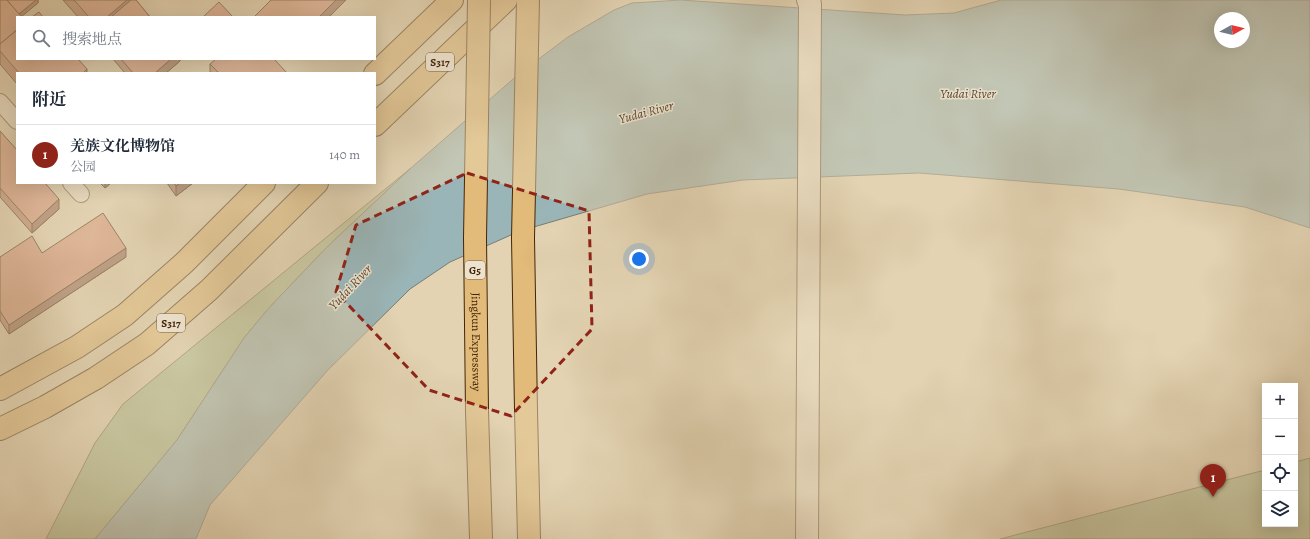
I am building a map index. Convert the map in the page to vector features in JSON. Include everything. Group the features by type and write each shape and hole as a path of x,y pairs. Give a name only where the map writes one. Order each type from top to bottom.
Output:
{"main road":[{"path":"376,73 452,0"},
{"name":"Jingkun Expressway","path":"480,0 475,238 477,403 481,539"},
{"name":"S317","path":"376,124 506,0"},
{"path":"528,0 523,238 530,539"},
{"path":"526,56 539,0"},
{"path":"0,388 28,375 77,347 125,315 184,263 263,184"},
{"name":"S317","path":"0,430 45,407 96,378 147,344 209,290 316,184"}],"street":[{"path":"807,539 809,2"}],"lane":[{"path":"0,102 16,120"}],"highlighted area":[{"path":"467,173 589,211 592,329 511,416 429,390 336,292 356,225"}],"green space":[{"path":"411,168 326,248 268,309 244,338 177,440 95,539 46,539 95,443 123,404"},
{"path":"1310,458 1310,539 1000,539 1262,471 1262,527 1298,527 1298,461"}],"water":[{"name":"Yudai River","path":"681,0 905,15 954,13 1001,0 1310,0 1310,228 1245,207 1119,189 919,173 743,180 647,194 520,231 450,262 410,289 327,371 210,505 196,539 95,539 177,440 244,338 268,309 326,248 411,168 520,73 568,37 614,10 632,3"}],"building":[{"path":"0,0 7,0 21,16 16,16 16,31 0,44"},
{"path":"7,0 36,0 19,14"},
{"path":"74,0 127,0 108,16 88,16"},
{"path":"131,0 136,0 149,16 112,16"},
{"path":"271,0 336,0 320,16 255,16"},
{"path":"219,2 232,16 204,16"},
{"path":"39,12 42,16 33,16"},
{"path":"16,31 16,60 79,60 87,69 84,72 18,72 0,51 0,44"},
{"path":"122,60 170,60 156,72 132,72"},
{"path":"215,60 275,60 286,72 218,72 210,64"},
{"path":"0,131 16,149 16,184 46,184 59,199 32,224 0,188"},
{"path":"103,213 126,248 9,325 0,311 0,257 32,236 42,253"}],"place":[{"name":"羌族文化博物馆","path":"1213,497"}]}
